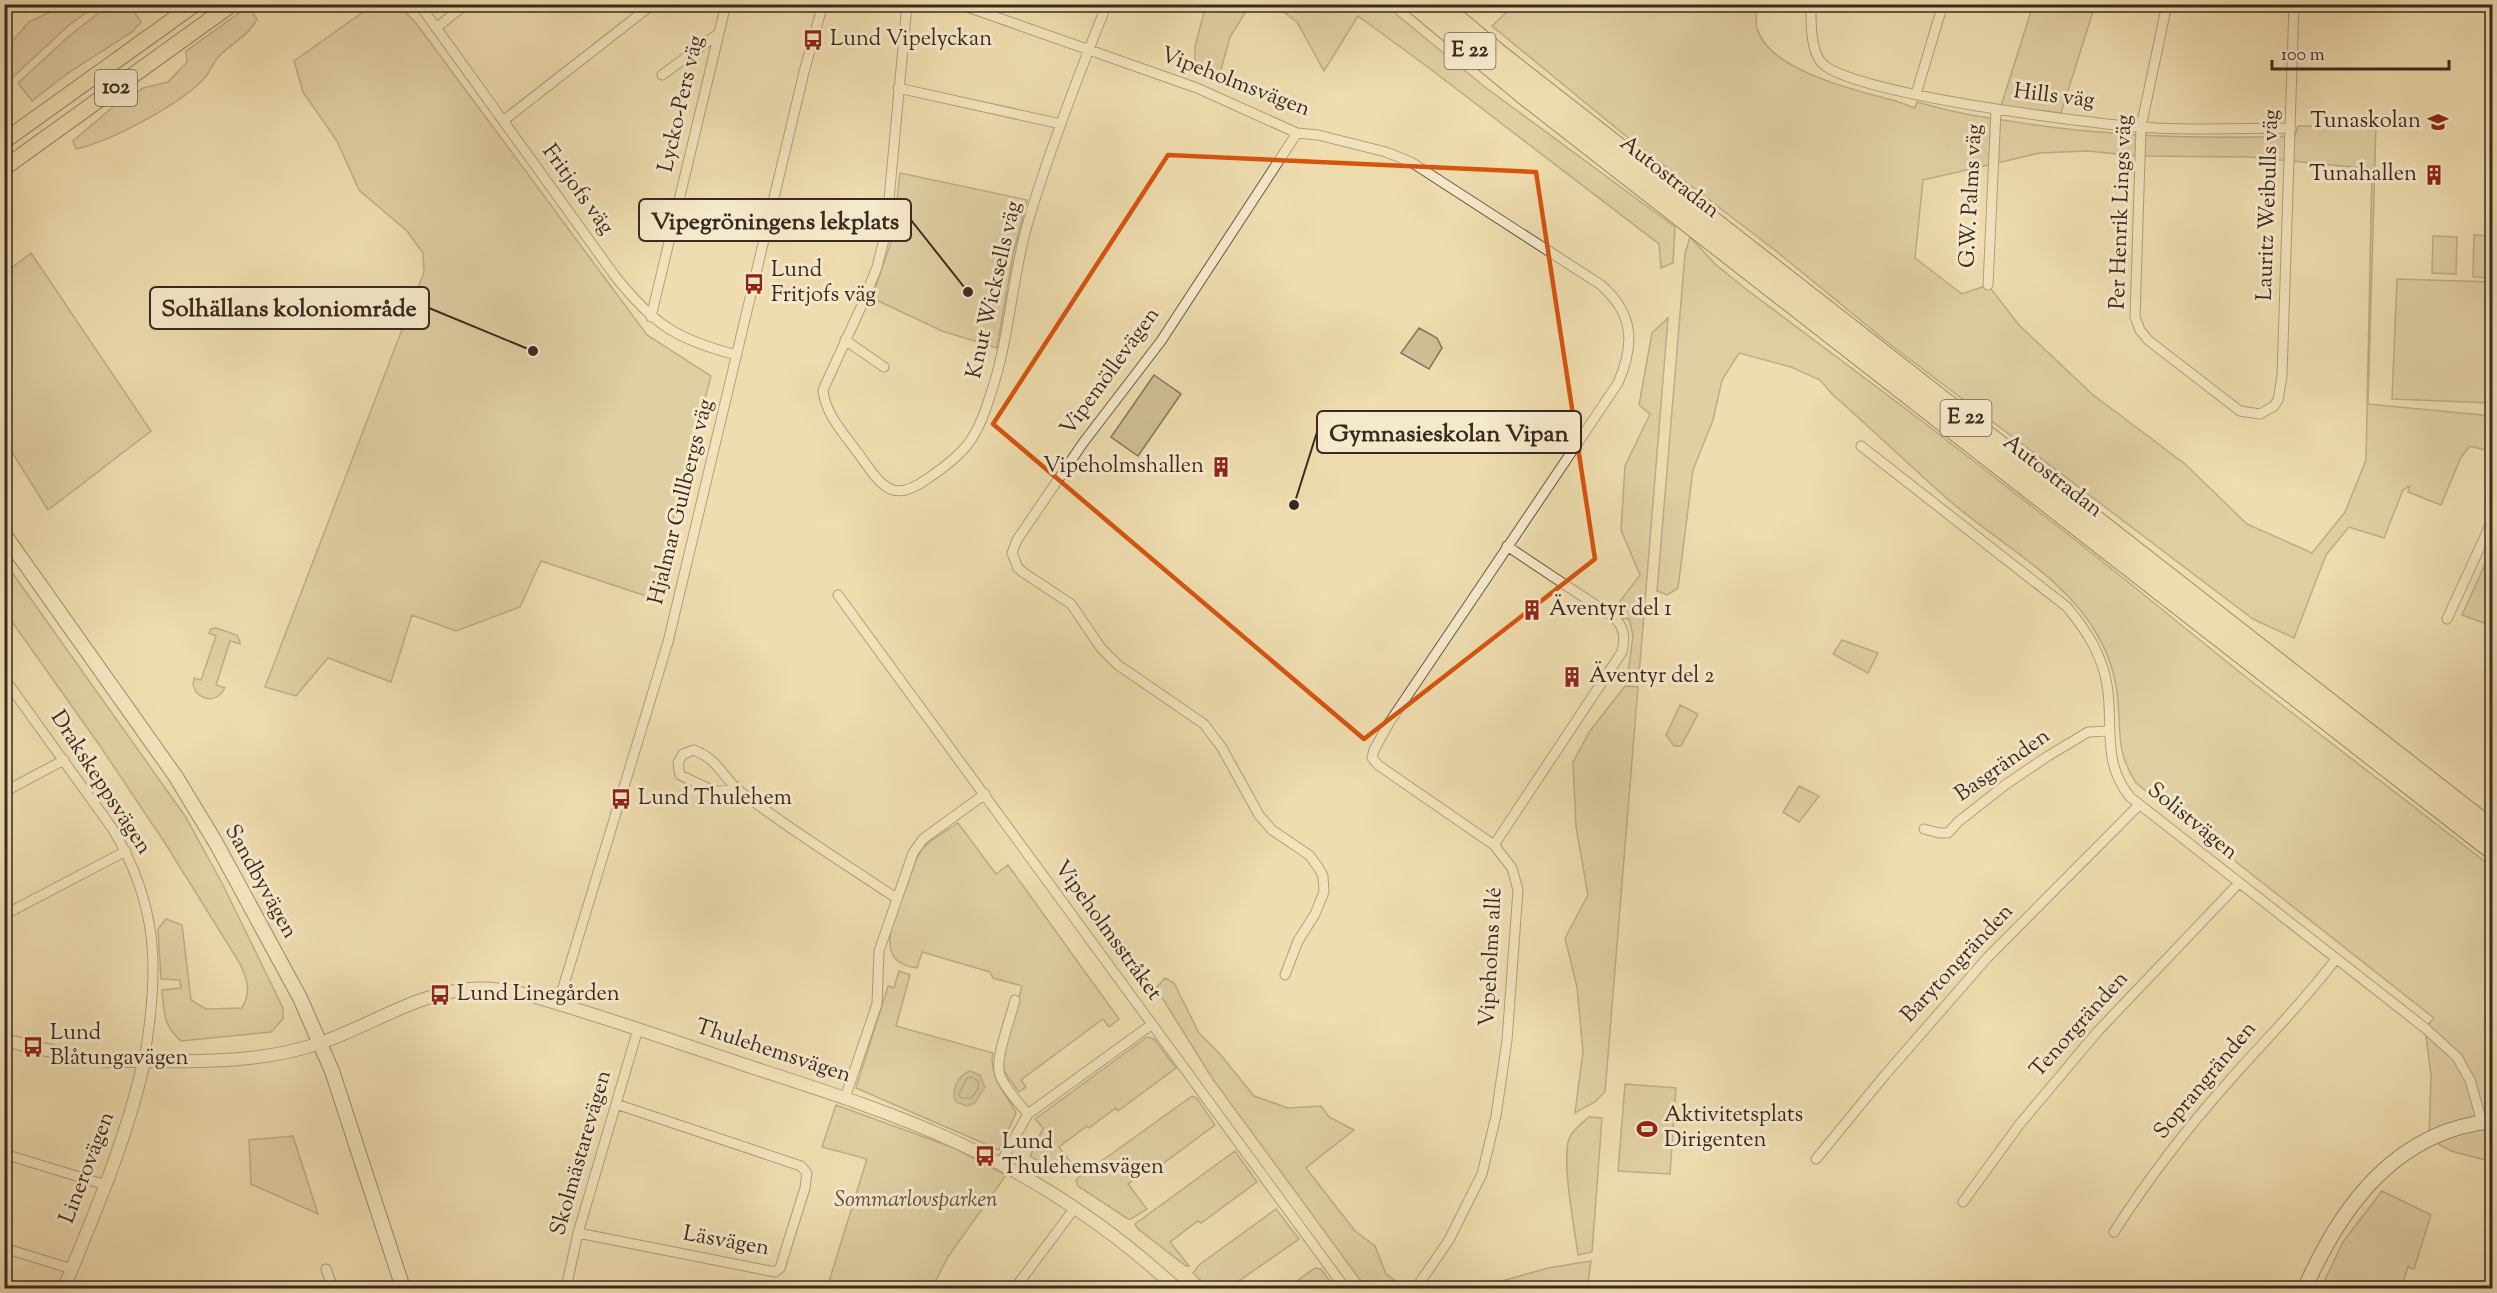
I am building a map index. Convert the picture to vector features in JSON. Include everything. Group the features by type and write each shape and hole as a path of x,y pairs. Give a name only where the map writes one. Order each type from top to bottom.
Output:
{"highway":[{"name":"Autostradan","path":"1414,4 1526,97 2493,850"},
{"name":"Autostradan","path":"1440,4 1506,58 2493,828"}],"main road":[{"name":"102","path":"4,141 195,4"},
{"name":"102","path":"4,168 232,4"},
{"name":"Sandbyvägen","path":"4,534 148,734 176,777 216,843 300,998 333,1071 403,1288"},
{"path":"2305,1288 2332,1234 2346,1212 2383,1171 2411,1148 2441,1132 2487,1122"}],"street":[{"name":"Fritjofs väg","path":"419,4 615,276 651,317 686,339 737,355"},
{"path":"436,28 466,4"},
{"path":"503,122 653,4"},
{"name":"Lycko-Pers väg","path":"651,317 726,4"},
{"name":"Hjalmar Gullbergs väg","path":"558,1004 668,642 822,4"},
{"path":"884,367 845,340 877,267 886,232 894,170 898,88 907,4"},
{"name":"Vipeholmsvägen","path":"959,4 1197,88 1297,133 1318,135 1386,152 1411,162 1601,285 1618,303 1629,328 1628,355 1613,390"},
{"name":"Knut Wicksells väg","path":"845,340 824,385 825,404 879,482 895,492 910,490 939,471 961,452 974,435 984,414 1007,337 1028,222 1061,124 1107,4"},
{"name":"Hills väg","path":"1811,4 1814,44 1821,63 1836,73 1916,94 1996,110 2141,127 2291,128"},
{"path":"1916,94 1943,4"},
{"name":"Per Henrik Lings väg","path":"2167,4 2141,127 2135,317 2140,330 2148,340 2240,411 2260,414 2274,406"},
{"name":"Lauritz Weibulls väg","path":"2274,406 2278,400 2284,351 2294,4"},
{"path":"662,75 718,34"},
{"path":"898,88 1061,124"},
{"name":"G.W. Palms väg","path":"1988,285 1996,110"},
{"name":"Vipemöllevägen","path":"1285,975 1298,941 1315,914 1324,892 1323,876 1318,867 1309,855 1272,830 1259,815 1222,748 1204,724 1118,665 1101,648 1071,604 1018,568 1012,553 1017,540 1083,442 1161,341 1297,133"},
{"name":"Vipeholms allé","path":"1416,1288 1449,1240 1482,1174 1496,1116 1508,1030 1518,890 1512,868 1494,845 1378,765 1372,758 1389,723 1613,390"},
{"name":"Solistvägen","path":"1861,446 2067,607 2089,636 2104,672 2108,697 2110,751 2117,776 2124,790 2139,806 2425,1029 2457,1057 2470,1080 2487,1122"},
{"path":"2447,620 2493,521"},
{"path":"1494,845 1622,652 1625,640 1622,625 1615,618 1507,546"},
{"name":"Vipeholmsstråket","path":"838,595 1345,1288"},
{"name":"Drakskeppsvägen","path":"4,678 126,851 141,886 152,936 153,996 144,1061"},
{"name":"Basgränden","path":"1924,829 1948,833 1967,814 2045,757 2088,732 2108,731"},
{"path":"738,790 714,791 680,775 678,763 683,754 694,750 701,753 715,762 738,790 896,898"},
{"path":"4,792 64,760"},
{"path":"844,1098 878,1001 879,951 907,866 917,844 985,794"},
{"name":"Barytongränden","path":"1816,1159 1885,1075 1987,958 2139,806"},
{"path":"4,915 126,851"},
{"name":"Tenorgränden","path":"1963,1202 2019,1125 2098,1031 2238,884"},
{"name":"Soprangränden","path":"2114,1232 2134,1201 2199,1116 2316,985 2335,960"},
{"name":"Thulehemsvägen","path":"4,1040 89,1058 176,1062 228,1059 284,1052 321,1043 400,1009 458,990 502,990 558,1004 638,1029 844,1098 931,1131 1000,1164 1074,1209 1119,1240 1176,1288"},
{"path":"1015,1000 999,1071 1006,1085 1028,1114"},
{"path":"1000,1164 1028,1114 1151,1025"},
{"name":"Skolmästarevägen","path":"566,1288 578,1233 638,1029"},
{"name":"Linerovägen","path":"64,1288 106,1185 135,1101 144,1061"},
{"name":"Läsvägen","path":"578,1233 774,1272 780,1268 805,1188 807,1173 801,1166 616,1104"},
{"path":"4,1154 106,1185"},
{"path":"1015,1288 1074,1209"},
{"path":"4,1248 72,1269"},
{"path":"326,1269 333,1288"}],"highlighted area":[{"path":"1168,155 1536,172 1595,559 1364,739 993,424"}],"green space":[{"path":"110,4 129,5 141,22 132,32 68,73 32,101 18,83 68,37"},
{"path":"64,5 97,5 69,25 13,77 5,67 5,49 29,22"},
{"path":"373,5 398,5 416,23 647,335 711,376 652,598 541,561 520,607 456,631 412,615 391,682 328,658 296,696 265,687 424,272 423,253 407,231 359,190 337,141 303,92 294,61"},
{"path":"1206,5 1250,5 1230,37 1220,73 1208,78 1195,65 1195,46"},
{"path":"1274,5 1385,5 1485,87 1675,227 1673,263 1661,268 1659,244 1358,16 1324,71 1297,22"},
{"path":"1514,5 1757,5 1757,28 1765,43 1778,56 1817,77 1915,108 1917,102 1959,113 2029,124 2095,132 2162,136 2295,136 2298,126 2376,125 2368,404 2492,416 2492,452 2470,446 2461,457 2441,505 2408,492 2410,486 2403,490 2384,538 2349,527 2326,555 2294,638 2253,619 1887,342 1776,251 1632,141 1492,26","holes":["2087,151 2139,156 2249,157 2372,169 2366,460 2345,512 2312,553 2247,524 2185,464 2092,394 2019,325 1988,285 1962,294 1915,258 1923,180 2040,153"]},
{"path":"2033,5 2095,5 2061,113 2001,106"},
{"path":"250,9 257,19 254,25 221,54 205,78 191,91 125,131 76,149 73,141 114,106 143,88 168,82 187,62 186,51 243,10"},
{"path":"900,173 1027,200 1013,255 997,348 942,331 872,298 893,236"},
{"path":"2474,235 2492,236 2492,278 2473,277"},
{"path":"2433,236 2457,237 2456,274 2432,273"},
{"path":"1690,237 1715,264 1746,289 1922,421 2097,557 2247,678 2492,867 2492,1162 2451,1151 2429,1139 2431,1075 2425,1028 2434,1018 2136,783 2122,752 2116,684 2111,667 2102,643 2085,615 2050,579 1951,502 1833,395 1820,380 1791,367 1739,353 1722,380 1713,420 1693,470 1678,588 1667,595 1657,591 1685,254"},
{"path":"31,253 151,431 48,510 5,441 5,273"},
{"path":"2397,279 2492,282 2491,403 2392,399"},
{"path":"1668,318 1639,675 1628,674 1633,635 1629,619 1609,616 1640,575 1621,530 1625,466 1650,414 1639,405 1652,333"},
{"path":"1419,328 1437,338 1442,348 1429,369 1401,353"},
{"path":"1154,375 1181,394 1138,456 1111,437"},
{"path":"2492,549 2490,592 2492,593 2492,626 2462,615"},
{"path":"4,561 185,816 222,883 283,1008 283,1019 271,1032 181,1041 171,1030 164,1012 162,990 181,988 180,980 161,979 158,929 166,919 182,925 191,1000 206,1009 242,1008 248,990 244,974 239,962 165,843 98,743 5,612"},
{"path":"216,628 237,635 240,644 230,641 216,685 225,688 219,696 208,699 196,692 193,685 194,678 201,680 216,636 209,633 211,629"},
{"path":"1842,640 1878,653 1868,673 1833,654"},
{"path":"1625,686 1638,687 1605,1092 1595,1102 1575,1113 1583,1051 1577,987 1565,938 1588,895 1576,827 1573,762 1590,731"},
{"path":"1680,705 1698,714 1681,746 1674,746 1666,735"},
{"path":"1799,786 1819,796 1799,822 1783,812"},
{"path":"958,823 996,874 1008,865 1119,1019 1109,1027 1103,1019 1021,1080 1026,1087 1019,1092 1004,1071 1003,1056 1022,986 993,978 990,972 922,952 917,968 903,964 894,957 890,947 890,935 897,909 919,855 928,843"},
{"path":"899,971 910,975 896,1026 993,1053 995,1077 1016,1113 999,1150 856,1088 888,986 894,988"},
{"path":"1165,978 1174,983 1199,1033 1220,1054 1254,1096 1288,1108 1321,1106 1329,1117 1354,1130 1306,1168 1355,1231 1375,1246 1386,1274 1397,1282 1394,1288 1366,1288 1212,1078 1156,988"},
{"path":"1147,1037 1154,1039 1176,1068 1118,1111 1116,1108 1059,1147 1078,1172 1064,1176 1030,1156 1043,1128 1035,1119"},
{"name":"Aktivitetsplats Dirigenten","path":"1625,1084 1676,1088 1670,1174 1618,1171"},
{"path":"1192,1096 1197,1098 1215,1125 1161,1165 1158,1162 1128,1184 1147,1209 1128,1219 1078,1186 1076,1181 1078,1178"},
{"name":"Sommarlovsparken","path":"836,1105 954,1148 1006,1175 948,1257 932,1288 827,1288 867,1159 822,1147"},
{"path":"1589,1117 1602,1118 1592,1252 1578,1255 1567,1154 1571,1134"},
{"path":"293,1136 318,1214 251,1184 249,1140"},
{"path":"1235,1151 1257,1182 1201,1223 1198,1221 1170,1242 1189,1266 1186,1266 1138,1229 1135,1224"},
{"path":"2382,1191 2431,1215 2414,1269 2408,1267 2401,1288 2321,1288 2343,1242"},
{"path":"1276,1209 1299,1239 1239,1281 1244,1288 1209,1288 1193,1273 1199,1265"},
{"path":"1591,1261 1588,1282 1567,1288 1477,1288 1548,1268"},
{"path":"1315,1268 1321,1269 1335,1288 1287,1288"}],"water":[{"path":"970,1071 980,1075 985,1087 975,1103 967,1106 956,1102 954,1093 956,1084"}],"place":[{"name":"Lund Vipelyckan","path":"813,40"},
{"name":"Tunaskolan","path":"2438,122"},
{"name":"Tunahallen","path":"2434,175"},
{"name":"Lund Fritjofs väg","path":"754,284"},
{"name":"Vipegröningens lekplats","path":"968,292"},
{"name":"Solhällans koloniområde","path":"533,351"},
{"name":"Vipeholmshallen","path":"1221,467"},
{"name":"Gymnasieskolan Vipan","path":"1294,505"},
{"name":"Äventyr del 1","path":"1532,610"},
{"name":"Äventyr del 2","path":"1572,677"},
{"name":"Lund Thulehem","path":"621,799"},
{"name":"Lund Linegården","path":"440,995"},
{"name":"Lund Blåtungavägen","path":"33,1047"},
{"name":"Aktivitetsplats Dirigenten","path":"1647,1129"},
{"name":"Lund Thulehemsvägen","path":"985,1156"}]}
